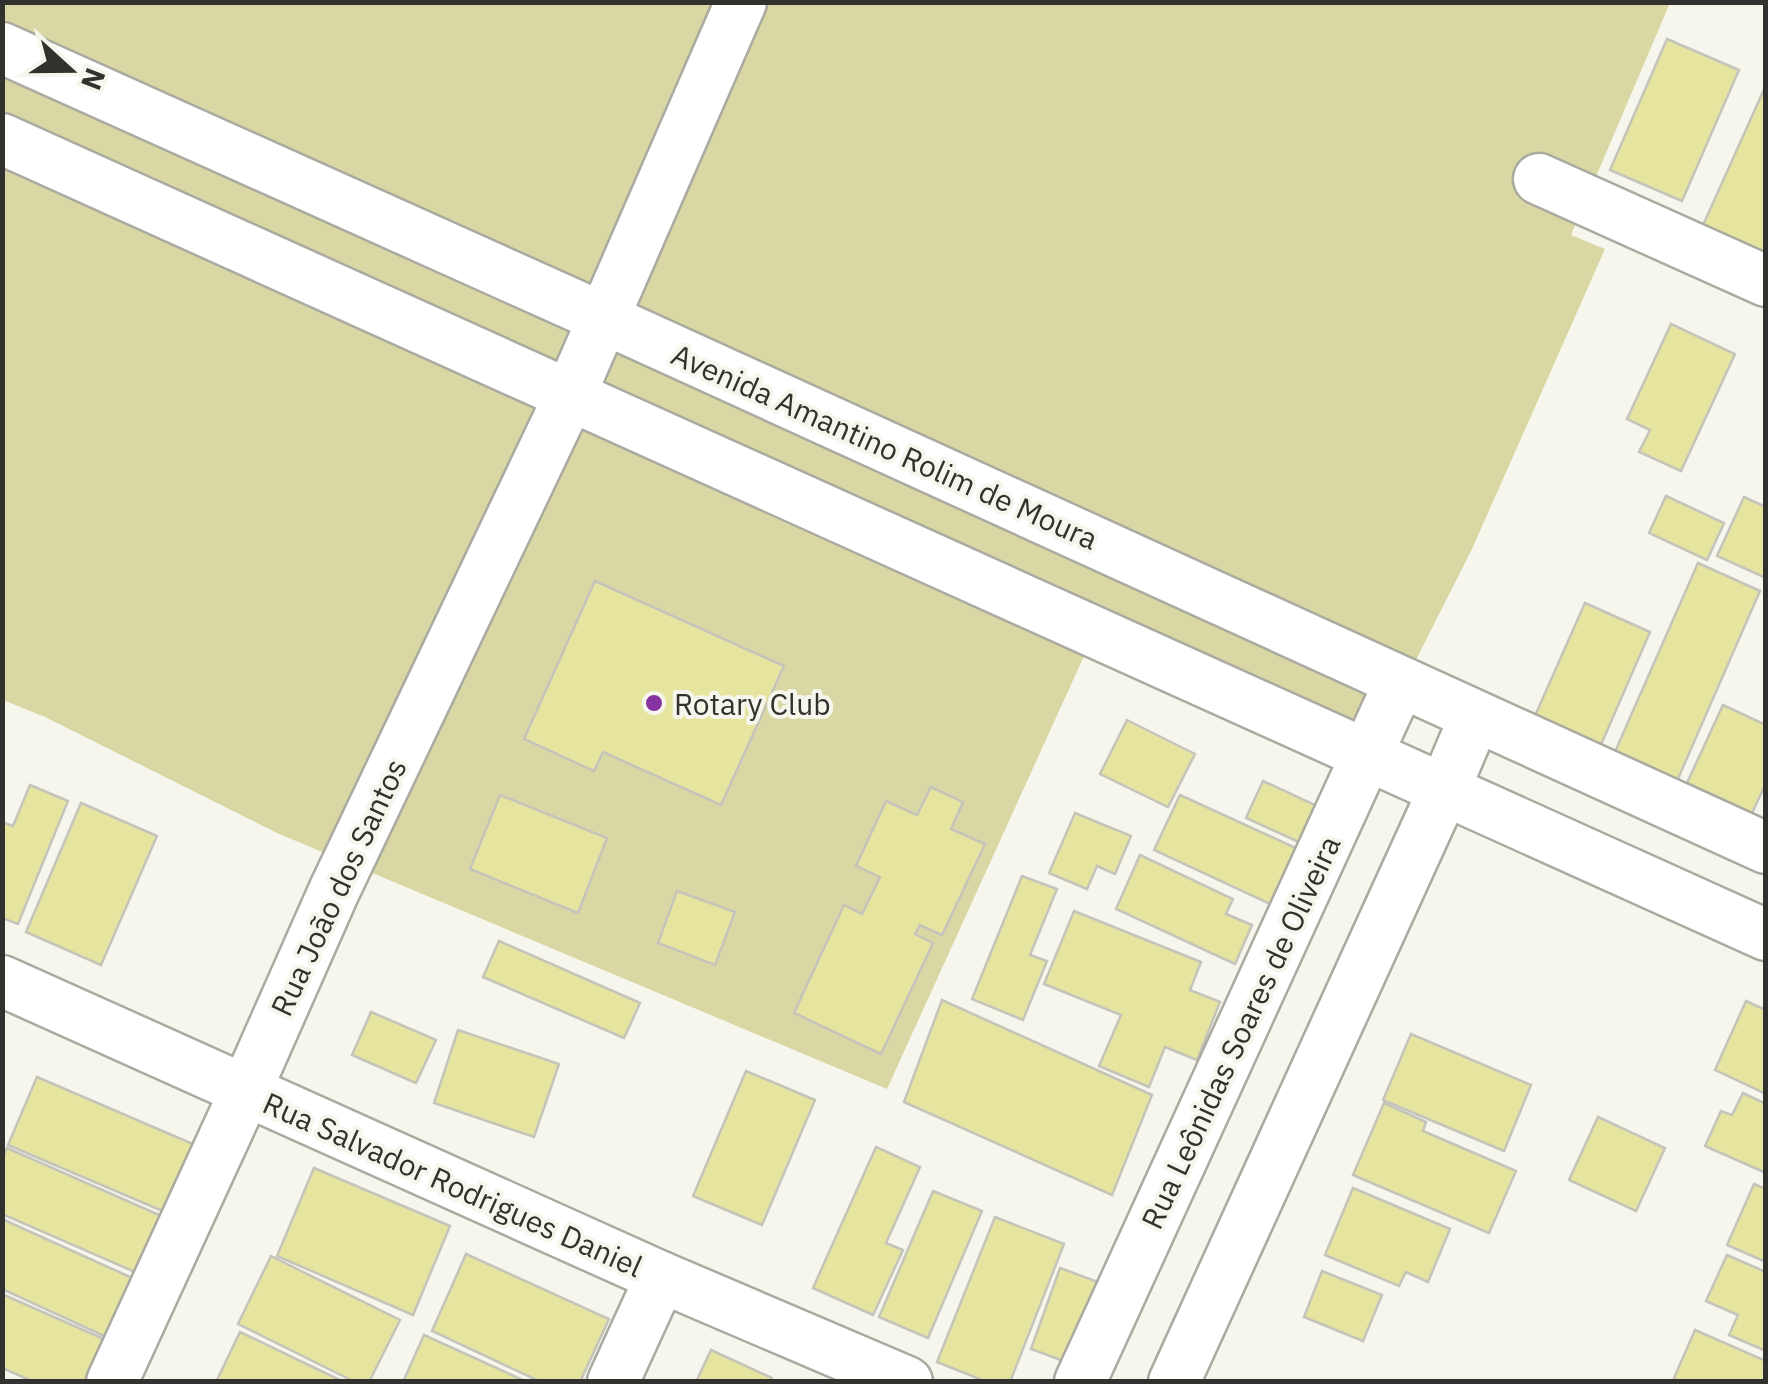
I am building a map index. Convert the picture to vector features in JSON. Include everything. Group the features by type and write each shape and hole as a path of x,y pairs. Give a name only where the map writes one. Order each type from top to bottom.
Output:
{"street":[{"name":"Rua João dos Santos","path":"112,1382 334,891 570,395 741,2"},
{"name":"Avenida Amantino Rolim de Moura","path":"22,56 1766,848"},
{"path":"22,56 6,140 1766,935"},
{"path":"1538,179 1766,281"},
{"name":"Rua Leônidas Soares de Oliveira","path":"1080,1382 1400,682"},
{"path":"1174,1382 1474,717"},
{"name":"Rua Salvador Rodrigues Daniel","path":"2,980 661,1277 907,1382"},
{"path":"613,1382 661,1277"}],"green space":[{"path":"2,3 1670,3 1571,235 1605,249 1472,549 1368,755 1095,632 887,1089 277,833 45,717 3,700"}],"building":[{"path":"1667,39 1739,70 1682,201 1610,170"},
{"path":"1766,85 1766,264 1699,234"},
{"path":"1671,324 1735,354 1681,471 1639,452 1650,430 1627,419"},
{"path":"1666,496 1724,523 1707,560 1649,533"},
{"path":"1744,497 1766,507 1766,578 1717,556"},
{"path":"1698,563 1760,591 1677,781 1614,754"},
{"name":"Rotary Club","path":"595,581 784,666 721,805 603,752 594,771 524,739"},
{"path":"1585,603 1650,632 1600,747 1534,718"},
{"path":"1723,705 1766,725 1766,783 1752,813 1687,783"},
{"path":"1127,720 1195,754 1168,807 1100,774"},
{"path":"1263,781 1328,811 1312,848 1246,818"},
{"path":"30,785 68,801 18,924 2,918 2,822 13,826"},
{"path":"931,787 963,802 951,829 985,844 942,935 920,925 915,934 933,943 881,1054 794,1013 844,905 862,914 880,877 856,866 886,801 917,815"},
{"path":"500,795 607,838 578,913 470,869"},
{"path":"1180,795 1309,854 1283,910 1154,850"},
{"path":"81,803 157,836 101,965 26,932"},
{"path":"1075,813 1131,836 1115,874 1097,866 1087,889 1049,873"},
{"path":"1140,855 1233,899 1226,914 1252,925 1235,964 1116,909"},
{"path":"1022,876 1057,889 1030,955 1047,961 1023,1020 972,999"},
{"path":"677,891 735,912 715,965 658,943"},
{"path":"1074,911 1201,962 1190,990 1220,1002 1197,1060 1165,1047 1149,1087 1099,1066 1121,1015 1044,984"},
{"path":"499,941 640,1003 624,1038 483,977"},
{"path":"942,1000 1152,1095 1112,1195 904,1102"},
{"path":"1746,1001 1766,1010 1766,1094 1715,1070"},
{"path":"371,1012 436,1040 416,1083 352,1055"},
{"path":"458,1030 559,1064 534,1137 434,1103"},
{"path":"1411,1034 1531,1085 1504,1151 1383,1100"},
{"path":"746,1071 815,1100 762,1225 693,1196"},
{"path":"37,1077 209,1151 179,1218 8,1145"},
{"path":"1743,1093 1766,1104 1766,1173 1705,1146 1721,1111 1732,1115"},
{"path":"1384,1103 1426,1122 1423,1131 1516,1171 1489,1233 1353,1175"},
{"path":"1598,1117 1665,1148 1636,1211 1569,1180"},
{"path":"876,1147 920,1167 886,1243 903,1250 873,1315 813,1288"},
{"path":"7,1148 175,1222 151,1279 2,1214 2,1159"},
{"path":"314,1168 450,1226 413,1315 277,1256"},
{"path":"1754,1184 1766,1189 1766,1262 1727,1245"},
{"path":"1353,1188 1450,1229 1428,1282 1406,1272 1399,1286 1325,1255"},
{"path":"933,1191 982,1211 928,1338 879,1317"},
{"path":"995,1217 1064,1244 1010,1382 987,1382 937,1362"},
{"path":"2,1219 141,1282 115,1341 2,1289"},
{"path":"466,1254 609,1319 580,1382 541,1382 432,1331"},
{"path":"1727,1255 1766,1272 1766,1351 1729,1335 1738,1315 1706,1301"},
{"path":"271,1256 400,1320 369,1382 355,1382 238,1324"},
{"path":"1060,1268 1114,1288 1066,1362 1031,1349"},
{"path":"1322,1271 1382,1295 1363,1341 1304,1317"},
{"path":"2,1294 106,1340 88,1382 34,1382 2,1368"},
{"path":"1695,1330 1766,1361 1766,1382 1681,1382 1674,1378"},
{"path":"240,1332 344,1382 216,1382"},
{"path":"424,1335 527,1382 403,1382"},
{"path":"711,1350 772,1378 771,1382 696,1382"}],"place":[{"name":"Rotary Club","path":"654,703"}]}
